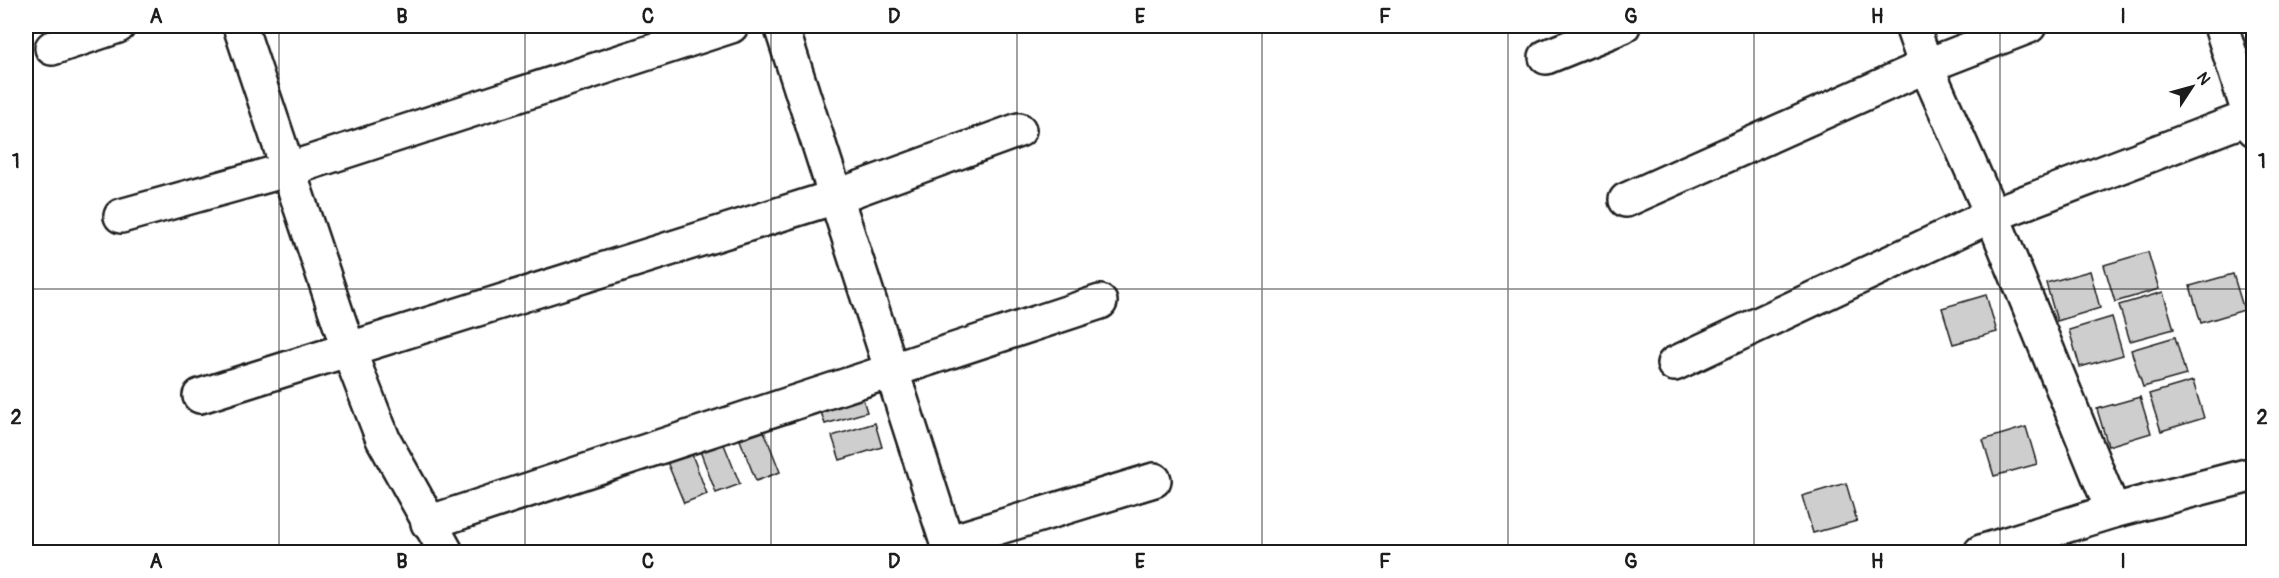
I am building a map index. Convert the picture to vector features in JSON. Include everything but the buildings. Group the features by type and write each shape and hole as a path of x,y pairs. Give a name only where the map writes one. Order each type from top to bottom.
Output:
{"street":[{"path":"52,48 118,26"},
{"path":"240,26 290,169 349,351 383,439 446,552"},
{"path":"121,216 290,169 731,26"},
{"path":"781,26 948,548 1154,480"},
{"path":"1546,57 1623,26"},
{"path":"1912,26 1926,66 1992,215 2113,511"},
{"path":"1626,200 1926,66 2029,26"},
{"path":"1674,364 1992,215 2252,123 2221,26"},
{"path":"200,396 835,197 1019,130"},
{"path":"428,523 1100,302"},
{"path":"1981,552 2113,511 2253,474"}]}
